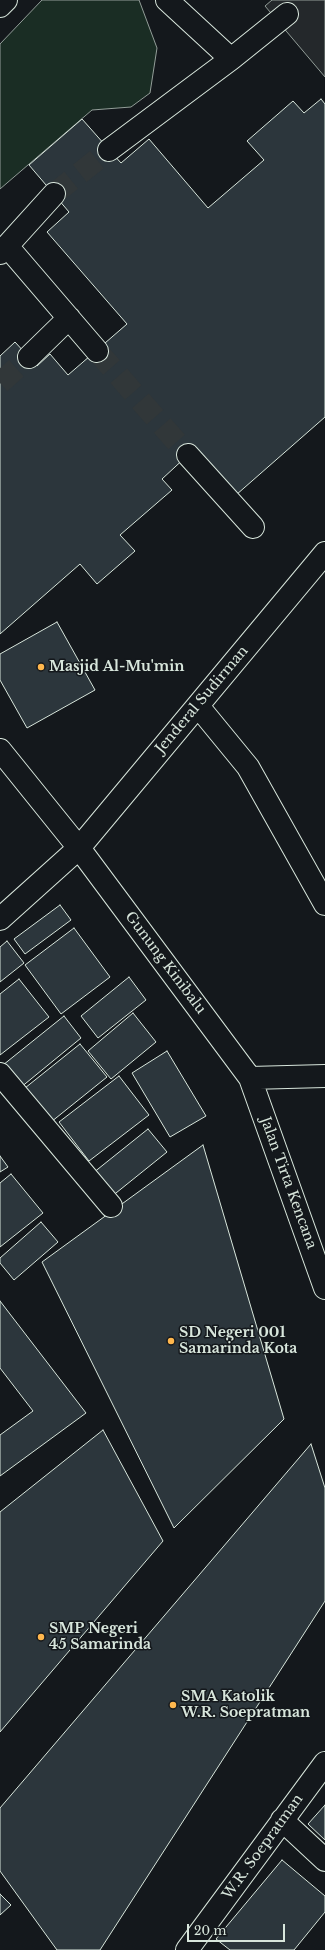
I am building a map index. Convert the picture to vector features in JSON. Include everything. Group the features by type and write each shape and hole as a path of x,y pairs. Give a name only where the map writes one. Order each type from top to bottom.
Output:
{"main road":[{"path":"0,6 6,0"},
{"path":"167,0 231,59"},
{"path":"109,150 231,59 287,14"},
{"path":"54,194 4,249 69,318 97,351"},
{"path":"29,357 69,318"},
{"path":"188,455 254,527"},
{"name":"Jenderal Sudirman","path":"0,919 79,848 325,553"},
{"path":"198,706 248,767 325,904"},
{"name":"Gunung Kinibalu","path":"0,750 79,848 250,1078"},
{"path":"0,1074 111,1206"},
{"path":"250,1078 325,1076"},
{"name":"Jalan Tirta Kencana","path":"250,1078 325,1288"},
{"name":"W.R. Soepratman","path":"188,1950 325,1763"},
{"path":"282,1820 325,1860"}],"green space":[{"path":"42,0 139,0 157,48 150,93 131,107 92,110 0,189 0,44"}],"shaded area":[{"path":"272,0 325,0 325,77 265,6"}],"building":[{"path":"321,99 325,104 325,417 236,495 188,455 162,479 172,490 120,535 135,551 97,584 80,564 0,634 0,356 15,342 37,366 50,354 68,375 127,324 47,232 69,212 29,165 82,119 121,163 149,139 208,208 264,160 247,141 293,101 304,113"},
{"name":"Masjid Al-Mu'min","path":"57,622 95,690 27,728 0,680 0,654"},
{"path":"60,905 71,920 25,954 14,939"},
{"path":"74,928 110,977 61,1014 25,965"},
{"path":"7,941 24,963 0,982 0,947"},
{"path":"129,977 146,1000 98,1038 81,1016"},
{"path":"19,979 49,1017 0,1055 0,994"},
{"path":"133,1013 156,1042 111,1079 88,1051"},
{"path":"64,1016 81,1038 20,1088 3,1065"},
{"path":"80,1044 107,1077 51,1122 25,1088"},
{"path":"167,1051 206,1116 170,1137 132,1073"},
{"path":"119,1076 149,1115 89,1161 59,1122"},
{"path":"148,1129 167,1152 111,1197 93,1173"},
{"name":"SD Negeri 001 Samarinda Kota","path":"203,1145 284,1419 174,1528 42,1262"},
{"path":"0,1156 8,1167 0,1172"},
{"path":"11,1174 43,1213 0,1247 0,1183"},
{"path":"41,1222 58,1242 14,1280 0,1263 0,1258"},
{"path":"0,1301 86,1413 0,1476 0,1435 33,1411 0,1368"},
{"name":"SMP Negeri 45 Samarinda","path":"103,1430 163,1541 0,1732 0,1512"},
{"name":"SMA Katolik W.R. Soepratman","path":"311,1444 325,1488 325,1601 100,1950 57,1950 0,1871 0,1808"},
{"path":"325,1805 325,1840 308,1824"},
{"path":"282,1860 325,1896 325,1912 294,1950 230,1950 216,1939"},
{"path":"0,1894 11,1905 0,1915"}],"tunnel":[{"path":"54,194 109,150"},
{"path":"97,351 188,455"},
{"path":"0,383 29,357"}],"place":[{"name":"Masjid Al-Mu'min","path":"41,667"},
{"name":"SD Negeri 001 Samarinda Kota","path":"171,1341"},
{"name":"SMP Negeri 45 Samarinda","path":"41,1637"},
{"name":"SMA Katolik W.R. Soepratman","path":"173,1705"}]}
